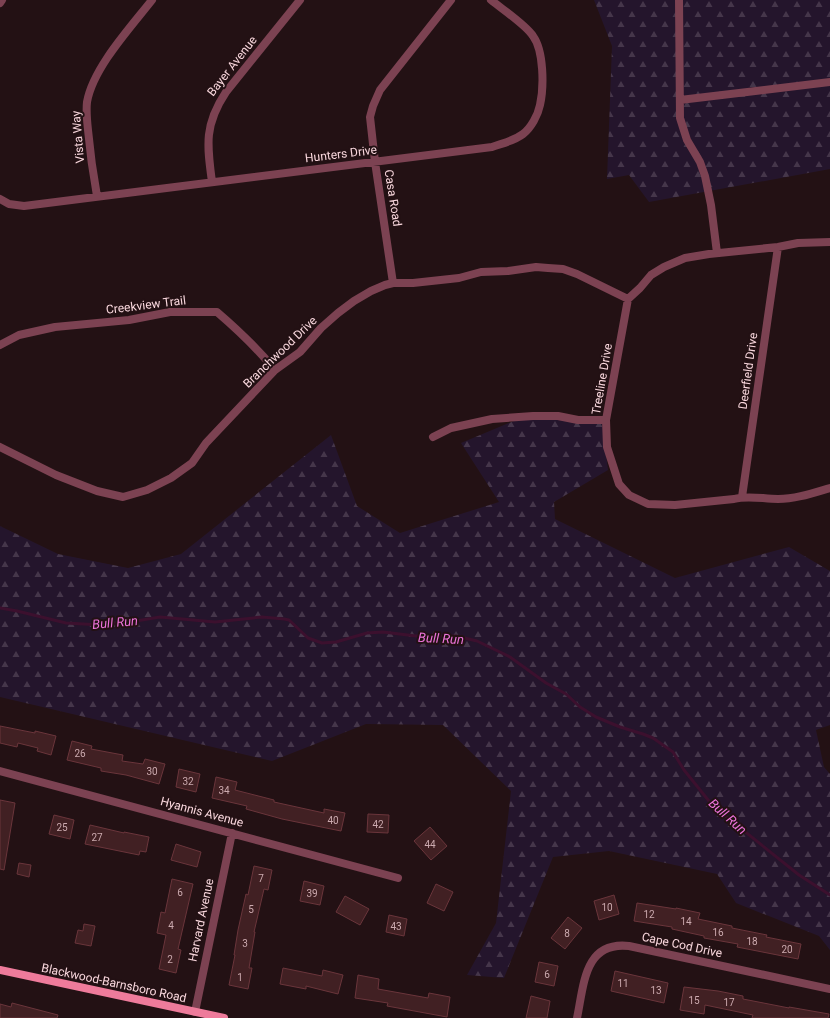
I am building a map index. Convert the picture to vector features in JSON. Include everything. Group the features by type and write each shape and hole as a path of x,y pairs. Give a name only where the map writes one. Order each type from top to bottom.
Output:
{"main road":[{"name":"Blackwood-Barnsboro Road","path":"0,970 224,1018"}],"street":[{"name":"Vista Way","path":"97,196 88,124 87,104 91,89 102,66 152,0"},
{"name":"Bayer Avenue","path":"212,182 209,157 209,128 216,106 300,0"},
{"name":"Casa Road","path":"393,283 375,162 370,117 380,90 451,0"},
{"name":"Hunters Drive","path":"0,199 10,204 24,206 492,147 514,140 524,133 533,123 540,106 542,79 540,52 534,36 491,0"},
{"path":"679,0 680,118 687,140 700,162 705,176 711,205 717,253"},
{"path":"680,100 830,82"},
{"path":"628,299 640,288 651,274 685,258 717,253 778,247 798,243 830,242"},
{"name":"Deerfield Drive","path":"742,497 778,247"},
{"name":"Branchwood Drive","path":"0,447 56,475 97,491 123,496 147,490 171,478 192,463 206,443 275,370 300,352 321,328 354,301 371,291 393,283 413,283 459,278 481,272 548,268 563,269 577,274 628,299"},
{"name":"Treeline Drive","path":"628,299 606,420 607,447 611,462 619,484 629,495 648,504 675,505 742,497 780,499 810,494 830,488"},
{"name":"Creekview Trail","path":"0,345 19,335 55,327 129,320 170,312 217,312 246,337 275,370"},
{"path":"433,437 451,428 492,418 558,416 578,420 606,420"},
{"name":"Hyannis Avenue","path":"0,771 398,878"},
{"name":"Harvard Avenue","path":"195,1012 232,833"},
{"name":"Cape Cod Drive","path":"577,1018 588,969 592,960 597,954 612,946 629,946 830,989"}],"green space":[{"path":"594,0 830,0 830,169 649,202 629,175 607,179 612,46"},
{"path":"533,413 602,421 608,470 554,502 555,519 675,578 789,547 830,571 830,725 816,730 824,767 830,774 830,950 819,936 736,903 717,874 609,851 553,857 504,978 467,975 496,923 511,791 443,725 366,724 272,761 0,697 0,526 58,554 128,568 181,554 331,435 357,506 400,533 499,502 461,443"}],"building":[{"path":"0,726 35,733 35,731 56,736 51,755 37,751 38,748 18,743 17,747 0,743"},
{"path":"72,741 92,746 91,749 123,755 122,761 143,764 145,759 165,764 159,784 126,775 101,771 101,768 67,760"},
{"path":"179,769 200,774 196,792 176,787"},
{"path":"216,777 237,782 235,790 274,800 274,802 324,813 324,809 345,813 341,831 282,819 246,809 247,806 212,798"},
{"path":"0,800 15,803 4,870 0,869"},
{"path":"368,814 389,815 388,833 367,832"},
{"path":"54,815 74,820 70,839 49,834"},
{"path":"90,825 149,837 146,852 140,851 139,855 85,844"},
{"path":"430,827 447,846 431,860 414,841"},
{"path":"176,844 201,852 197,867 171,860"},
{"path":"19,863 31,865 29,877 17,874"},
{"path":"254,866 272,870 268,890 264,889 254,932 249,968 252,968 248,989 229,985 238,930 246,894 248,895"},
{"path":"172,879 193,884 178,949 181,950 176,973 159,969 166,935 157,933 161,912 165,913"},
{"path":"304,881 324,886 320,905 300,901"},
{"path":"436,884 453,892 444,911 427,903"},
{"path":"614,895 619,914 599,920 594,901"},
{"path":"345,896 369,909 360,925 336,912"},
{"path":"637,903 700,913 698,919 767,935 766,937 801,944 798,959 737,947 738,944 704,938 704,936 672,929 672,927 634,921"},
{"path":"389,915 407,919 404,936 386,932"},
{"path":"568,917 582,928 565,949 551,938"},
{"path":"84,924 95,926 91,946 75,943 78,930 83,931"},
{"path":"539,962 558,966 554,986 535,982"},
{"path":"283,968 322,976 323,970 343,975 338,994 306,986 306,989 280,984"},
{"path":"615,971 668,983 664,1003 611,991"},
{"path":"358,975 379,979 378,989 428,998 429,993 450,997 447,1017 387,1006 388,1003 355,998"},
{"path":"684,987 718,991 743,996 743,999 829,1014 828,1018 752,1018 753,1015 705,1005 704,1014 680,1010"},
{"path":"531,996 550,1001 547,1018 526,1018"},
{"path":"12,1003 58,1015 57,1018 0,1018 0,1004 11,1007"}],"waterway":[{"name":"Bull Run","path":"0,608 66,623 101,625 160,617 215,622 262,617 284,619 289,620 308,638 322,643 336,642 367,633 383,632 416,636 456,636 477,641 510,657 546,683 566,694 580,707 596,717 653,738 673,752 684,770 713,806 799,875 830,895"}]}
